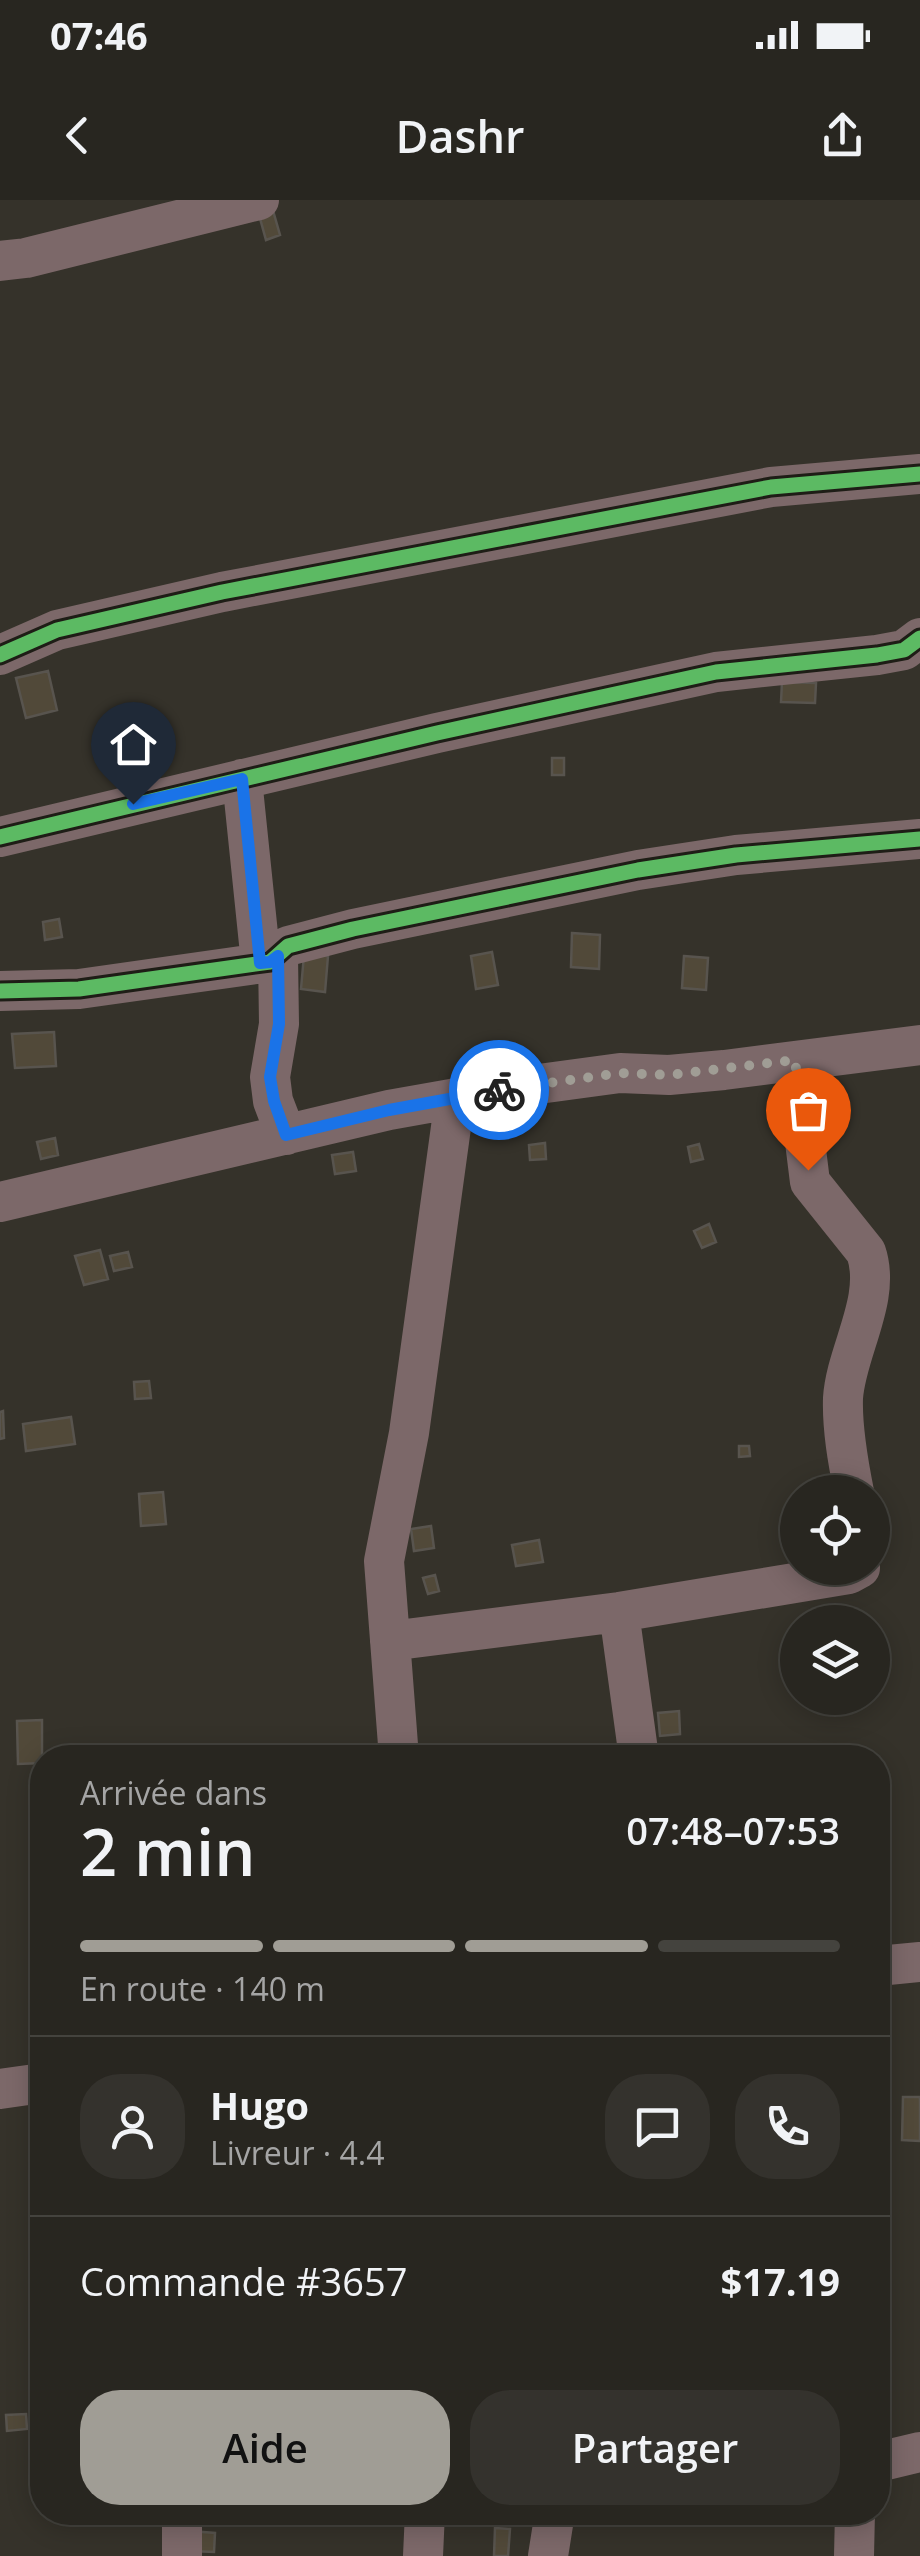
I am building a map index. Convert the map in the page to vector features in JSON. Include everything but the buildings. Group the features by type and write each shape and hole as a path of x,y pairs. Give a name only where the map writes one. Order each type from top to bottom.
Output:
{"street":[{"path":"0,260 26,258 259,200"},
{"path":"0,654 57,630 222,592 771,487 920,474"},
{"path":"0,837 437,732 716,672 904,650 920,638"},
{"path":"242,779 279,1024 270,1077 286,1135"},
{"path":"0,992 79,988 269,960 288,946 353,929 638,870 920,838"},
{"path":"0,1202 455,1098 620,1073 669,1075 920,1044"},
{"path":"795,1060 810,1182 866,1252 871,1266 843,1400 852,1475"},
{"path":"397,1745 384,1561 409,1433 455,1098"},
{"path":"390,1641 619,1612 782,1585"},
{"path":"619,1612 636,1745"},
{"path":"890,1965 920,1962"},
{"path":"0,2089 30,2085"},
{"path":"890,2459 920,2452"},
{"path":"182,2525 182,2556"},
{"path":"423,2556 424,2525"},
{"path":"548,2556 553,2525"},
{"path":"854,2556 855,2525"}],"cycle path":[{"path":"0,655 57,630 222,592 771,487 920,474"},
{"path":"0,837 437,733 716,672 877,655 904,650 920,638"},
{"path":"0,991 79,989 270,962 288,946 353,929 638,870 736,855 920,839"}],"way so far":[{"path":"499,1090 620,1073 669,1075 795,1060 808,1170"}],"route":[{"path":"133,804 242,779 260,963 278,956 279,1024 270,1077 286,1135 389,1110 499,1090"}]}
